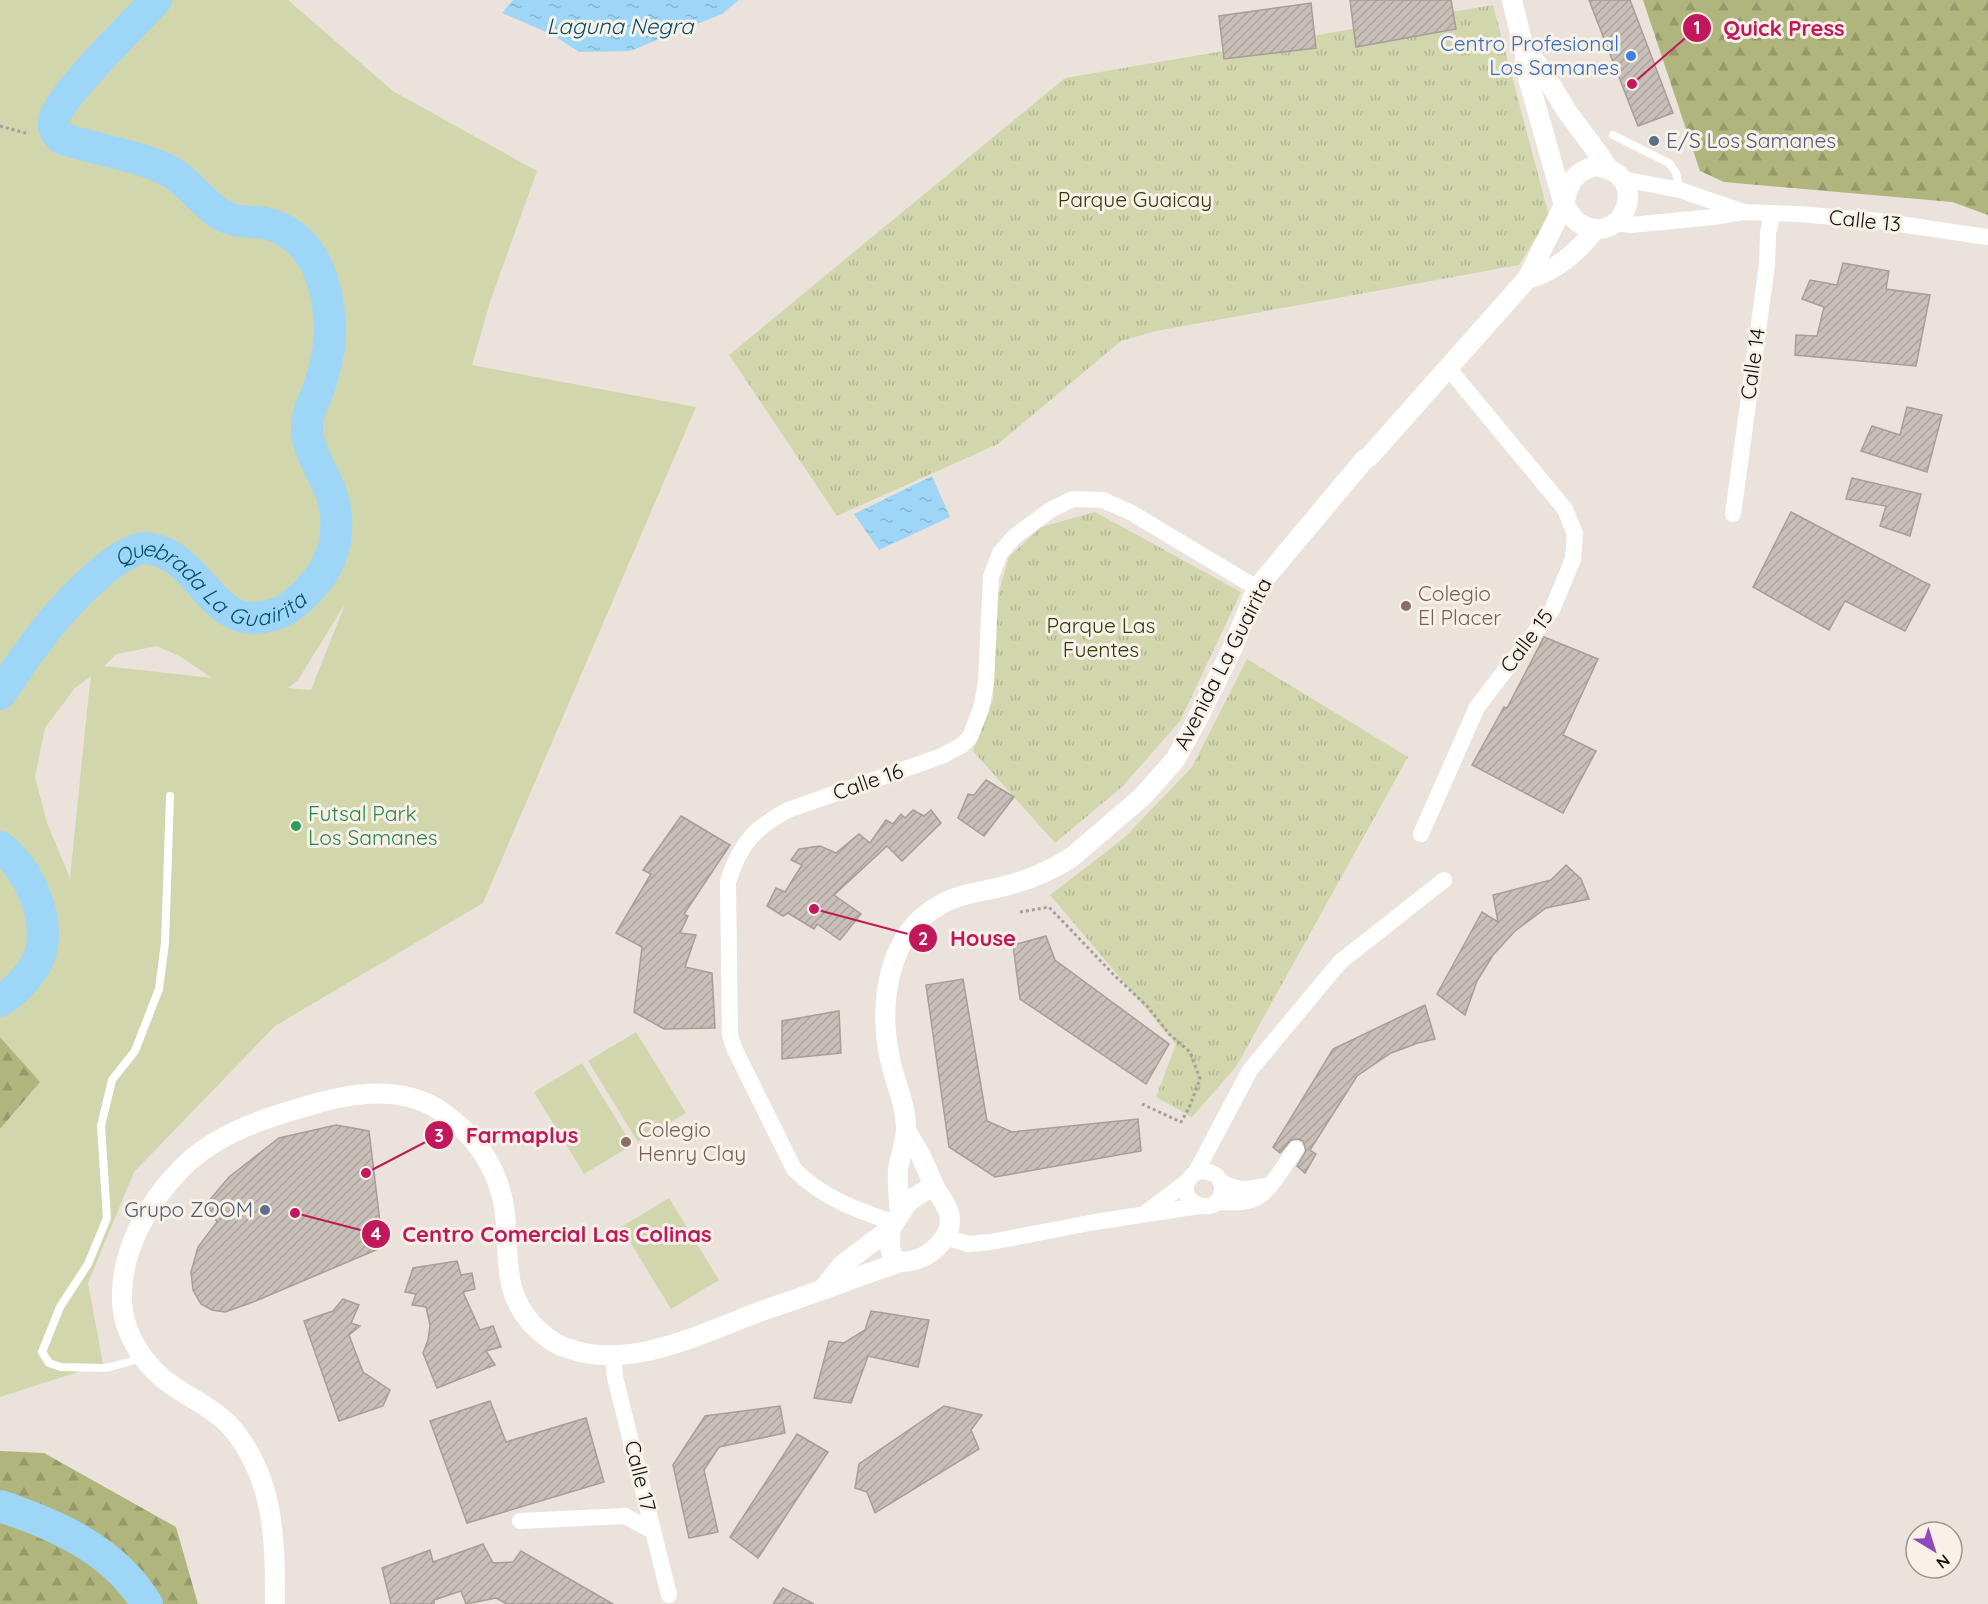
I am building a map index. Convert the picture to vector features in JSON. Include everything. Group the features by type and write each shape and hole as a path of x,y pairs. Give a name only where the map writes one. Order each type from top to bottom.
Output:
{"street":[{"name":"Avenida La Guairita","path":"1512,0 1524,49 1527,78 1564,205 1581,224 1605,226"},
{"name":"Avenida La Guairita","path":"1524,49 1536,60 1569,114 1628,192 1628,206 1625,213 1605,226 1555,268 1543,275 1527,279"},
{"name":"Avenida La Guairita","path":"902,1262 895,1260 890,1249 895,1222 898,1170 906,1131 901,1095 889,1055 886,987 891,969 904,941 919,922 939,905 1016,883 1058,867 1156,784 1175,760 1196,722 1233,647 1257,588 1364,460 1449,369 1527,279 1564,205 1569,184 1576,175 1585,168 1596,166 1615,173"},
{"name":"Calle 13","path":"1615,173 1680,190 1742,212"},
{"name":"Calle 13","path":"1605,226 1714,217 1742,212 1879,221 1988,237"},
{"name":"Calle 14","path":"1732,514 1767,265 1768,233 1773,213"},
{"name":"Calle 15","path":"1421,834 1477,707 1552,610 1574,559 1575,534 1565,509 1449,369"},
{"name":"Calle 16","path":"895,1222 843,1204 806,1182 794,1169 735,1050 730,1035 728,882 734,863 744,844 771,819 788,810 942,756 962,745 970,737 981,709 986,683 991,577 1000,553 1015,536 1052,509 1073,500 1103,500 1130,512 1257,588"},
{"path":"1296,1149 1264,1193 1254,1199 1216,1202 1205,1207 1193,1203 1187,1193 1192,1177 1250,1070 1340,962 1444,880"},
{"path":"275,1604 273,1521 263,1483 251,1458 235,1432 218,1414 169,1383 145,1358 126,1329 122,1303 122,1284 127,1257 155,1198 170,1180 205,1148 240,1129 276,1115 331,1100 367,1094 389,1093 408,1096 439,1109 458,1123 481,1148 498,1184 504,1204 509,1278 521,1311 548,1339 564,1348 613,1357 694,1338 824,1288 908,1262 933,1251 945,1237 968,1244 991,1242 1199,1206"},
{"name":"Avenida La Guairita","path":"906,1131 921,1156 950,1216 945,1237"},
{"path":"1144,1214 1192,1177 1208,1171 1230,1187 1248,1190 1271,1184"},
{"path":"1216,1202 1222,1192 1220,1181"},
{"path":"824,1288 842,1265 895,1222 908,1202 926,1190 936,1190"},
{"name":"Calle 17","path":"613,1357 615,1377 669,1595"},
{"path":"520,1521 626,1516 654,1531"}],"lane":[{"path":"1613,135 1669,163 1676,173 1680,190"},
{"path":"145,1358 106,1368 61,1367 49,1363 42,1352 60,1306 88,1264 107,1218 101,1126 112,1080 135,1051 159,989 165,943 170,796"}],"path":[{"path":"0,126 29,134"},
{"path":"1020,912 1049,907 1114,976 1148,1007 1168,1034 1190,1052 1200,1079 1181,1122 1142,1104"}],"green space":[{"path":"0,0 288,0 393,91 537,171 490,302 472,365 696,407 483,903 275,1026 134,1172 88,1283 103,1364 0,1397 0,1070 11,1049 0,1037","holes":["345,604 311,690 288,688 298,680","157,646 181,657 212,678 104,666 117,654","91,676 70,878 47,823 35,777 45,728 75,688"]},
{"path":"1643,0 1988,0 1988,215 1952,202 1724,182 1700,171"},
{"name":"Parque Guaicay","path":"1493,5 1549,216 1519,265 1156,331 1121,341 998,444 837,516 729,355 1065,78"},
{"name":"Parque Las Fuentes","path":"1095,512 1241,592 1180,721 1122,787 1055,843 973,751 993,699 996,602 1009,557 1041,527"},
{"path":"1247,659 1408,757 1236,1067 1192,1117 1156,1097 1176,1044 1050,895 1124,838 1192,767"},
{"path":"636,1032 686,1113 638,1142 588,1061"},
{"path":"0,1037 40,1082 0,1129"},
{"path":"582,1063 632,1145 584,1174 534,1092"},
{"path":"669,1198 719,1280 671,1309 621,1227"},
{"path":"0,1451 44,1453 176,1527 198,1604 0,1604"}],"water":[{"name":"Laguna Negra","path":"513,0 739,0 722,14 630,51 579,52 553,35 502,13"},
{"path":"932,476 950,517 879,550 854,514"}],"building":[{"path":"1350,0 1451,0 1456,29 1356,47"},
{"name":"Centro Profesional Los Samanes","path":"1589,0 1630,0 1673,113 1638,126"},
{"path":"1311,3 1316,48 1224,59 1219,16"},
{"path":"1843,263 1889,271 1886,289 1930,295 1916,366 1795,355 1796,335 1817,336 1824,307 1802,299 1810,280 1837,285"},
{"path":"1907,407 1942,415 1927,472 1861,451 1872,426 1900,435"},
{"path":"1852,478 1921,494 1910,536 1880,526 1886,506 1846,499"},
{"path":"1791,512 1930,585 1905,631 1845,601 1829,630 1753,587"},
{"path":"1544,637 1598,659 1563,735 1596,751 1563,813 1472,765 1504,707 1507,708"},
{"path":"986,780 1014,797 984,836 958,818 968,794 974,795"},
{"path":"913,810 924,816 931,810 941,823 902,861 887,846 834,895 861,914 840,940 817,924 814,929 788,913 783,916 767,906 776,888 785,892 802,865 791,860 799,849 820,846 836,853 859,834 870,843 886,820 893,824 901,814 905,818"},
{"path":"681,816 730,845 684,914 688,916 680,933 696,935 685,967 712,973 715,1028 664,1029 634,1012 642,947 616,933 651,874 643,870"},
{"path":"1566,865 1581,879 1589,899 1546,908 1515,931 1493,955 1477,981 1465,1015 1437,994 1482,912 1498,922 1493,895 1551,880"},
{"path":"1046,936 1055,960 1169,1044 1146,1084 1020,999 1013,945"},
{"path":"963,979 987,1121 1012,1132 1138,1119 1141,1151 995,1177 949,1147 926,985"},
{"path":"1425,1005 1435,1039 1391,1053 1357,1076 1310,1150 1316,1154 1305,1173 1297,1166 1306,1151 1303,1141 1291,1140 1280,1153 1273,1147 1333,1049"},
{"path":"839,1011 841,1053 782,1059 782,1021"},
{"path":"336,1125 369,1131 383,1247 225,1312 212,1310 201,1304 193,1290 191,1272 198,1247 217,1222 207,1203 229,1177 279,1138"},
{"path":"457,1261 461,1275 472,1273 475,1289 463,1292 480,1330 493,1326 501,1347 486,1351 495,1365 437,1388 423,1353 430,1325 426,1307 412,1305 416,1294 405,1292 413,1268"},
{"path":"343,1299 359,1305 351,1323 360,1326 349,1335 363,1372 390,1390 383,1406 339,1421 304,1321 333,1311"},
{"path":"871,1311 929,1320 918,1367 868,1356 851,1403 814,1398 829,1341 844,1343 865,1330"},
{"path":"490,1401 506,1442 586,1418 604,1482 467,1523 430,1421"},
{"path":"780,1406 785,1433 719,1447 704,1470 718,1532 689,1538 673,1465 705,1416"},
{"path":"944,1406 982,1415 971,1430 979,1449 875,1513 867,1492 855,1488 859,1464"},
{"path":"797,1434 828,1452 758,1558 730,1537"},
{"path":"483,1544 493,1563 513,1562 521,1551 613,1604 507,1604 496,1598 466,1604 461,1591 434,1600 434,1604 391,1604 382,1568 430,1550 433,1562"},
{"path":"783,1588 814,1604 773,1604"}],"waterway":[{"name":"Quebrada La Guairita","path":"0,694 34,645 70,601 105,569 134,551 147,548 172,557 185,567 221,605 234,614 250,618 281,612 301,598 322,573 334,545 336,513 332,496 310,446 307,431 309,413 321,381 329,349 330,334 326,293 315,262 295,238 281,229 265,223 232,220 219,214 183,181 167,170 142,160 61,138 54,129 58,110 68,96 156,0"},
{"name":"Quebrada La Guairita","path":"0,847 21,869 29,883 36,898 43,930 42,945 35,966 22,983 0,1001"},
{"name":"Quebrada La Guairita","path":"0,1506 63,1531 101,1554 134,1585 147,1604"}],"place":[{"name":"Centro Profesional Los Samanes","path":"1631,56"},
{"name":"Quick Press","path":"1632,84"},
{"name":"E/S Los Samanes","path":"1654,141"},
{"name":"Colegio El Placer","path":"1406,606"},
{"name":"Futsal Park Los Samanes","path":"296,826"},
{"name":"House","path":"814,909"},
{"name":"Colegio Henry Clay","path":"626,1142"},
{"name":"Farmaplus","path":"366,1173"},
{"name":"Grupo ZOOM","path":"265,1210"},
{"name":"Centro Comercial Las Colinas","path":"295,1213"}]}
